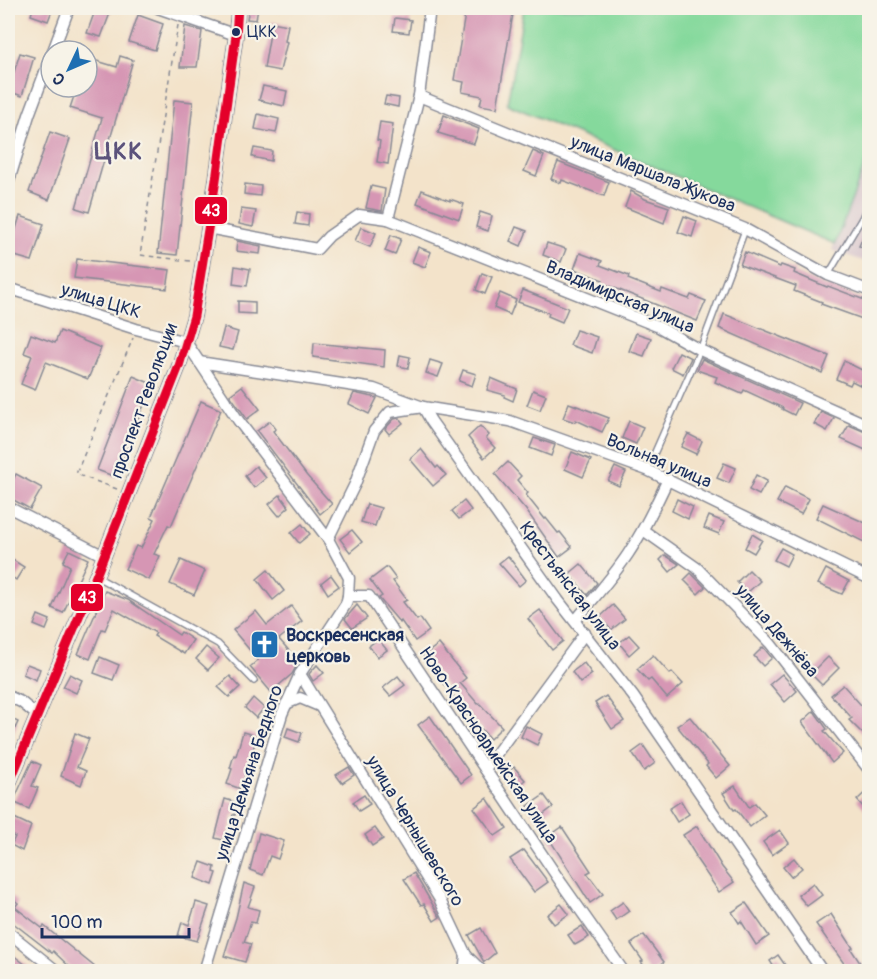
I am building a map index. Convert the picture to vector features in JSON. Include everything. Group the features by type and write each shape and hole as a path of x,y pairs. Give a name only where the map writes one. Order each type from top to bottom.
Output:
{"street":[{"path":"57,39 69,8"},
{"path":"158,8 236,35"},
{"name":"проспект Революции","path":"8,786 96,576 175,377 194,316 236,35 235,8"},
{"path":"388,219 419,96 430,8"},
{"path":"8,184 39,89"},
{"name":"улица Маршала Жукова","path":"419,96 745,229 828,275 870,291"},
{"name":"Владимирская улица","path":"208,228 317,249 329,236 359,215 388,219 657,326 700,350 870,426"},
{"name":"улица ЦКК","path":"8,288 136,329 186,342"},
{"path":"186,342 238,420 328,539 349,578 348,596"},
{"path":"199,362 374,389 423,407"},
{"path":"328,539 355,484 374,431 390,412 423,407"},
{"name":"Вольная улица","path":"423,407 510,421 647,470 870,579"},
{"name":"Крестьянская улица","path":"423,407 498,517 633,696 823,972"},
{"path":"575,621 610,580 643,530 668,479"},
{"path":"8,510 10,508 104,556"},
{"name":"улица Дежнёва","path":"643,530 697,568 770,643 870,771"},
{"name":"улица Демьяна Бедного","path":"204,972 286,704 300,674 346,604 348,596"},
{"name":"Ново-Красноармейская улица","path":"348,596 369,596 624,972"},
{"path":"485,769 585,633"},
{"name":"улица Чернышевского","path":"300,674 439,898 466,955 483,972"},
{"path":"8,696 21,702 38,716"},
{"path":"286,704 300,698 319,706"},
{"path":"8,932 58,972"},
{"path":"464,972 466,955"}],"lane":[{"path":"828,275 862,218 870,200"},
{"path":"647,470 700,350 745,229"},
{"name":"улица Демьяна Бедного","path":"96,576 218,644 254,681"}],"path":[{"path":"844,8 870,17"},
{"path":"179,15 140,255 203,263"},
{"path":"129,493 76,474 136,329"}],"shaded area":[{"path":"869,154 869,263 832,250"}],"green space":[{"path":"524,8 869,8 869,154 835,244 507,104"}],"building":[{"path":"33,8 53,8 48,21 31,15"},
{"path":"96,8 112,8 101,37 87,33"},
{"path":"249,8 258,8 256,20 247,19"},
{"path":"466,8 514,8 497,108 480,105 482,96 462,92 464,82 454,80"},
{"path":"138,15 163,24 155,50 129,42"},
{"path":"395,18 411,20 409,33 393,31"},
{"path":"272,22 288,25 285,41 287,42 280,71 264,68"},
{"path":"185,26 202,31 197,67 180,67"},
{"path":"20,53 34,57 22,96 8,91"},
{"path":"120,56 133,60 89,212 76,208 102,118 70,108 73,99 99,99 99,62 117,67"},
{"path":"263,86 287,91 284,106 259,100"},
{"path":"386,96 399,98 398,107 384,104"},
{"path":"174,100 193,102 177,255 158,253"},
{"path":"258,114 279,119 276,133 255,129"},
{"path":"444,115 479,129 474,144 438,133"},
{"path":"380,122 393,124 388,164 377,162"},
{"path":"50,132 70,139 49,200 29,192"},
{"path":"254,148 272,151 271,161 252,157"},
{"path":"533,151 544,156 536,176 524,171"},
{"path":"558,162 609,182 604,196 562,180 561,183 551,179"},
{"path":"245,184 261,186 260,196 244,194"},
{"path":"371,186 385,189 382,211 366,208"},
{"path":"422,190 464,204 459,219 417,203"},
{"path":"631,191 645,199 669,207 664,223 625,207"},
{"path":"241,209 256,211 253,227 239,224"},
{"path":"297,212 309,214 308,226 295,224"},
{"path":"480,212 492,216 488,231 476,227"},
{"path":"20,216 44,224 32,261 8,254"},
{"path":"684,216 697,221 692,237 678,232"},
{"path":"870,221 870,250 859,246"},
{"path":"361,227 376,233 370,247 355,241"},
{"path":"516,227 527,231 521,246 510,241"},
{"path":"391,235 401,239 395,255 385,251"},
{"path":"237,241 261,246 260,254 236,251"},
{"path":"547,243 566,249 561,262 543,255"},
{"path":"418,247 431,252 425,267 412,262"},
{"path":"745,252 780,267 781,265 795,270 794,273 827,287 870,302 868,321 821,304 822,302 794,291 796,286 740,265"},
{"path":"580,253 602,261 600,265 629,276 628,279 661,292 662,289 689,299 691,295 706,301 697,321 602,283 603,280 574,269"},
{"path":"77,259 170,270 167,289 74,278"},
{"path":"235,266 250,269 247,286 233,284"},
{"path":"482,273 492,277 485,294 476,290"},
{"path":"523,290 568,308 562,322 548,316 549,313 518,302"},
{"path":"500,293 516,300 510,315 494,308"},
{"path":"238,301 255,302 255,314 238,313"},
{"path":"724,314 829,356 822,373 719,328"},
{"path":"224,328 238,332 233,350 219,347"},
{"path":"576,330 597,337 592,353 570,345"},
{"path":"60,331 101,348 88,379 46,362 35,390 21,384 32,356 24,353 31,334 55,343"},
{"path":"636,333 651,338 644,356 629,351"},
{"path":"314,343 385,350 384,367 313,357"},
{"path":"679,352 691,358 683,374 671,368"},
{"path":"400,355 410,357 408,368 398,366"},
{"path":"702,359 800,403 794,415 744,390 742,394 715,382 717,377 697,370"},
{"path":"430,360 443,364 438,377 426,373"},
{"path":"844,361 870,374 870,390 852,381 850,385 836,379"},
{"path":"463,370 476,374 472,386 459,381"},
{"path":"133,376 152,384 116,477 97,470"},
{"path":"491,378 517,389 513,401 504,397 505,395 487,390"},
{"path":"242,386 260,409 247,419 230,395"},
{"path":"533,390 546,395 540,410 527,405"},
{"path":"354,393 377,398 369,414 349,404"},
{"path":"201,401 221,410 171,526 168,525 154,554 160,556 149,580 125,569 136,546 141,548 155,519 151,517"},
{"path":"569,403 609,418 602,432 576,420 575,422 563,418"},
{"path":"821,412 834,418 827,431 814,424"},
{"path":"399,418 403,423 389,434 385,429 394,419"},
{"path":"270,421 276,429 273,431 307,476 332,504 320,514 257,431"},
{"path":"629,421 643,427 636,444 622,438"},
{"path":"849,425 870,434 870,452 841,439"},
{"path":"480,426 489,435 486,438 495,448 484,458 468,437"},
{"path":"688,434 702,441 696,454 681,447"},
{"path":"534,438 555,445 551,456 530,448"},
{"path":"421,449 436,468 438,466 446,475 433,486 410,459"},
{"path":"572,452 591,460 583,477 565,469"},
{"path":"508,462 521,476 517,480 528,493 526,495 572,547 559,557 526,510 495,474"},
{"path":"724,463 736,468 729,483 717,478"},
{"path":"256,466 266,478 254,488 245,476"},
{"path":"615,467 626,472 619,486 608,481"},
{"path":"16,474 42,488 30,509 8,497 8,490"},
{"path":"756,475 767,481 759,495 749,490"},
{"path":"785,487 809,499 801,514 777,502"},
{"path":"280,495 289,507 279,516 269,504"},
{"path":"677,499 693,507 688,519 672,511"},
{"path":"464,501 471,510 459,519 452,511"},
{"path":"367,504 381,508 375,526 361,522"},
{"path":"823,504 870,525 870,545 816,518"},
{"path":"709,516 724,522 719,534 704,528"},
{"path":"302,524 310,534 299,543 291,533"},
{"path":"352,530 362,542 350,552 340,539"},
{"path":"752,534 762,540 754,553 745,548"},
{"path":"781,548 792,554 786,566 774,560"},
{"path":"69,550 88,559 63,613 52,608 70,566 63,562"},
{"path":"665,555 679,564 670,572 660,560"},
{"path":"508,556 526,580 519,586 499,563"},
{"path":"8,557 24,567 16,580 8,574"},
{"path":"181,560 205,571 194,595 170,584"},
{"path":"581,564 597,583 587,595 569,574"},
{"path":"387,567 396,579 393,581 407,600 403,602 417,620 420,618 429,631 415,641 401,621 400,623 379,598 382,596 370,580"},
{"path":"826,569 849,581 842,594 818,584"},
{"path":"268,570 284,591 273,600 257,579"},
{"path":"749,570 760,581 747,593 737,582"},
{"path":"691,573 705,587 698,594 684,580"},
{"path":"331,575 339,586 328,594 321,583"},
{"path":"105,591 128,600 179,635 181,632 193,640 184,654 154,636 156,633 114,609 105,630 102,629 90,659 78,654"},
{"path":"357,605 367,618 352,628 345,619"},
{"path":"613,605 625,619 611,630 600,617"},
{"name":"Воскресенская церковь","path":"291,606 302,621 279,639 299,662 292,674 271,692 250,667 258,660 233,630 256,611 267,625"},
{"path":"540,610 563,641 552,650 528,619"},
{"path":"38,615 50,620 46,630 34,625"},
{"path":"629,635 639,646 629,655 619,643"},
{"path":"378,639 387,650 377,657 369,646"},
{"path":"439,644 466,678 460,683 502,727 490,739 476,723 475,725 423,656"},
{"path":"206,647 219,658 208,670 196,659"},
{"path":"763,647 772,658 763,666 754,656"},
{"path":"653,655 670,674 672,672 683,684 667,698 651,679 648,681 637,669"},
{"path":"100,657 119,665 113,680 94,673"},
{"path":"828,657 839,668 822,685 811,674"},
{"path":"584,663 592,674 580,683 572,672"},
{"path":"27,664 40,669 36,680 23,674"},
{"path":"317,665 324,673 313,681 309,674"},
{"path":"70,674 82,680 76,693 63,687"},
{"path":"782,674 797,691 785,702 770,684"},
{"path":"230,676 240,687 229,697 218,687"},
{"path":"398,676 405,685 390,696 383,688"},
{"path":"843,685 870,715 870,725 862,733 849,720 852,718 831,695"},
{"path":"606,696 624,721 612,729 595,703"},
{"path":"253,698 264,708 256,718 245,708"},
{"path":"814,711 827,729 824,731 843,753 832,763 802,722"},
{"path":"430,716 471,775 461,783 418,725"},
{"path":"8,717 18,722 8,744"},
{"path":"690,717 730,766 716,778 706,766 708,764 677,726"},
{"path":"526,726 542,734 537,745 521,737"},
{"path":"288,728 302,733 299,742 285,737"},
{"path":"243,732 257,736 241,789 227,784 234,755 236,756"},
{"path":"75,733 89,739 77,767 86,771 81,785 61,776"},
{"path":"643,745 655,763 644,771 632,753"},
{"path":"32,761 41,765 32,786 38,788 29,809 13,802"},
{"path":"349,767 354,775 342,783 336,775"},
{"path":"514,767 525,780 514,789 504,775"},
{"path":"735,786 749,807 755,803 765,815 750,827 736,809 734,810 723,793"},
{"path":"870,788 870,805 865,809 857,800"},
{"path":"364,795 370,804 359,811 353,802"},
{"path":"544,795 553,807 537,819 528,806"},
{"path":"487,798 507,828 495,836 474,808"},
{"path":"225,799 238,803 227,841 215,838"},
{"path":"681,801 689,814 677,822 669,809"},
{"path":"8,815 31,826 22,851 11,845 15,837 8,834"},
{"path":"697,826 734,882 719,892 683,835"},
{"path":"562,827 591,871 587,873 603,894 590,903 548,837"},
{"path":"375,828 383,839 372,846 365,835"},
{"path":"780,830 789,843 772,855 763,842"},
{"path":"259,833 284,841 278,859 270,856 263,875 250,870"},
{"path":"524,850 548,882 534,892 510,859"},
{"path":"794,858 802,868 791,877 783,867"},
{"path":"201,862 215,867 214,872 217,873 213,885 195,878"},
{"path":"414,873 440,917 434,921 404,879"},
{"path":"244,883 255,887 248,907 259,910 256,923 251,922 244,942 251,944 245,962 224,956"},
{"path":"813,883 822,895 807,906 798,895"},
{"path":"8,894 18,903 15,907 42,928 44,926 101,972 75,972 53,951 52,953 8,919"},
{"path":"196,902 209,906 197,941 178,936 182,922 189,925"},
{"path":"623,902 629,911 616,920 610,911"},
{"path":"746,903 769,936 756,945 741,921 739,923 732,912"},
{"path":"561,904 569,914 554,924 547,915"},
{"path":"831,914 866,972 850,972 816,924"},
{"path":"582,926 589,937 575,945 568,935"},
{"path":"481,928 495,953 484,962 469,935"},
{"path":"644,935 664,962 652,972 649,972 641,962 643,961 631,944"},
{"path":"13,955 35,972 10,972 8,963"},
{"path":"778,955 790,972 777,972 770,961"}],"transit line":[{"name":"43","path":"8,786 96,576 179,366 194,316 216,180 238,8"}],"place":[{"name":"ЦКК","path":"236,32"},
{"name":"Воскресенская церковь","path":"265,645"}],"district":[{"name":"ЦКК","path":"119,151"}]}
